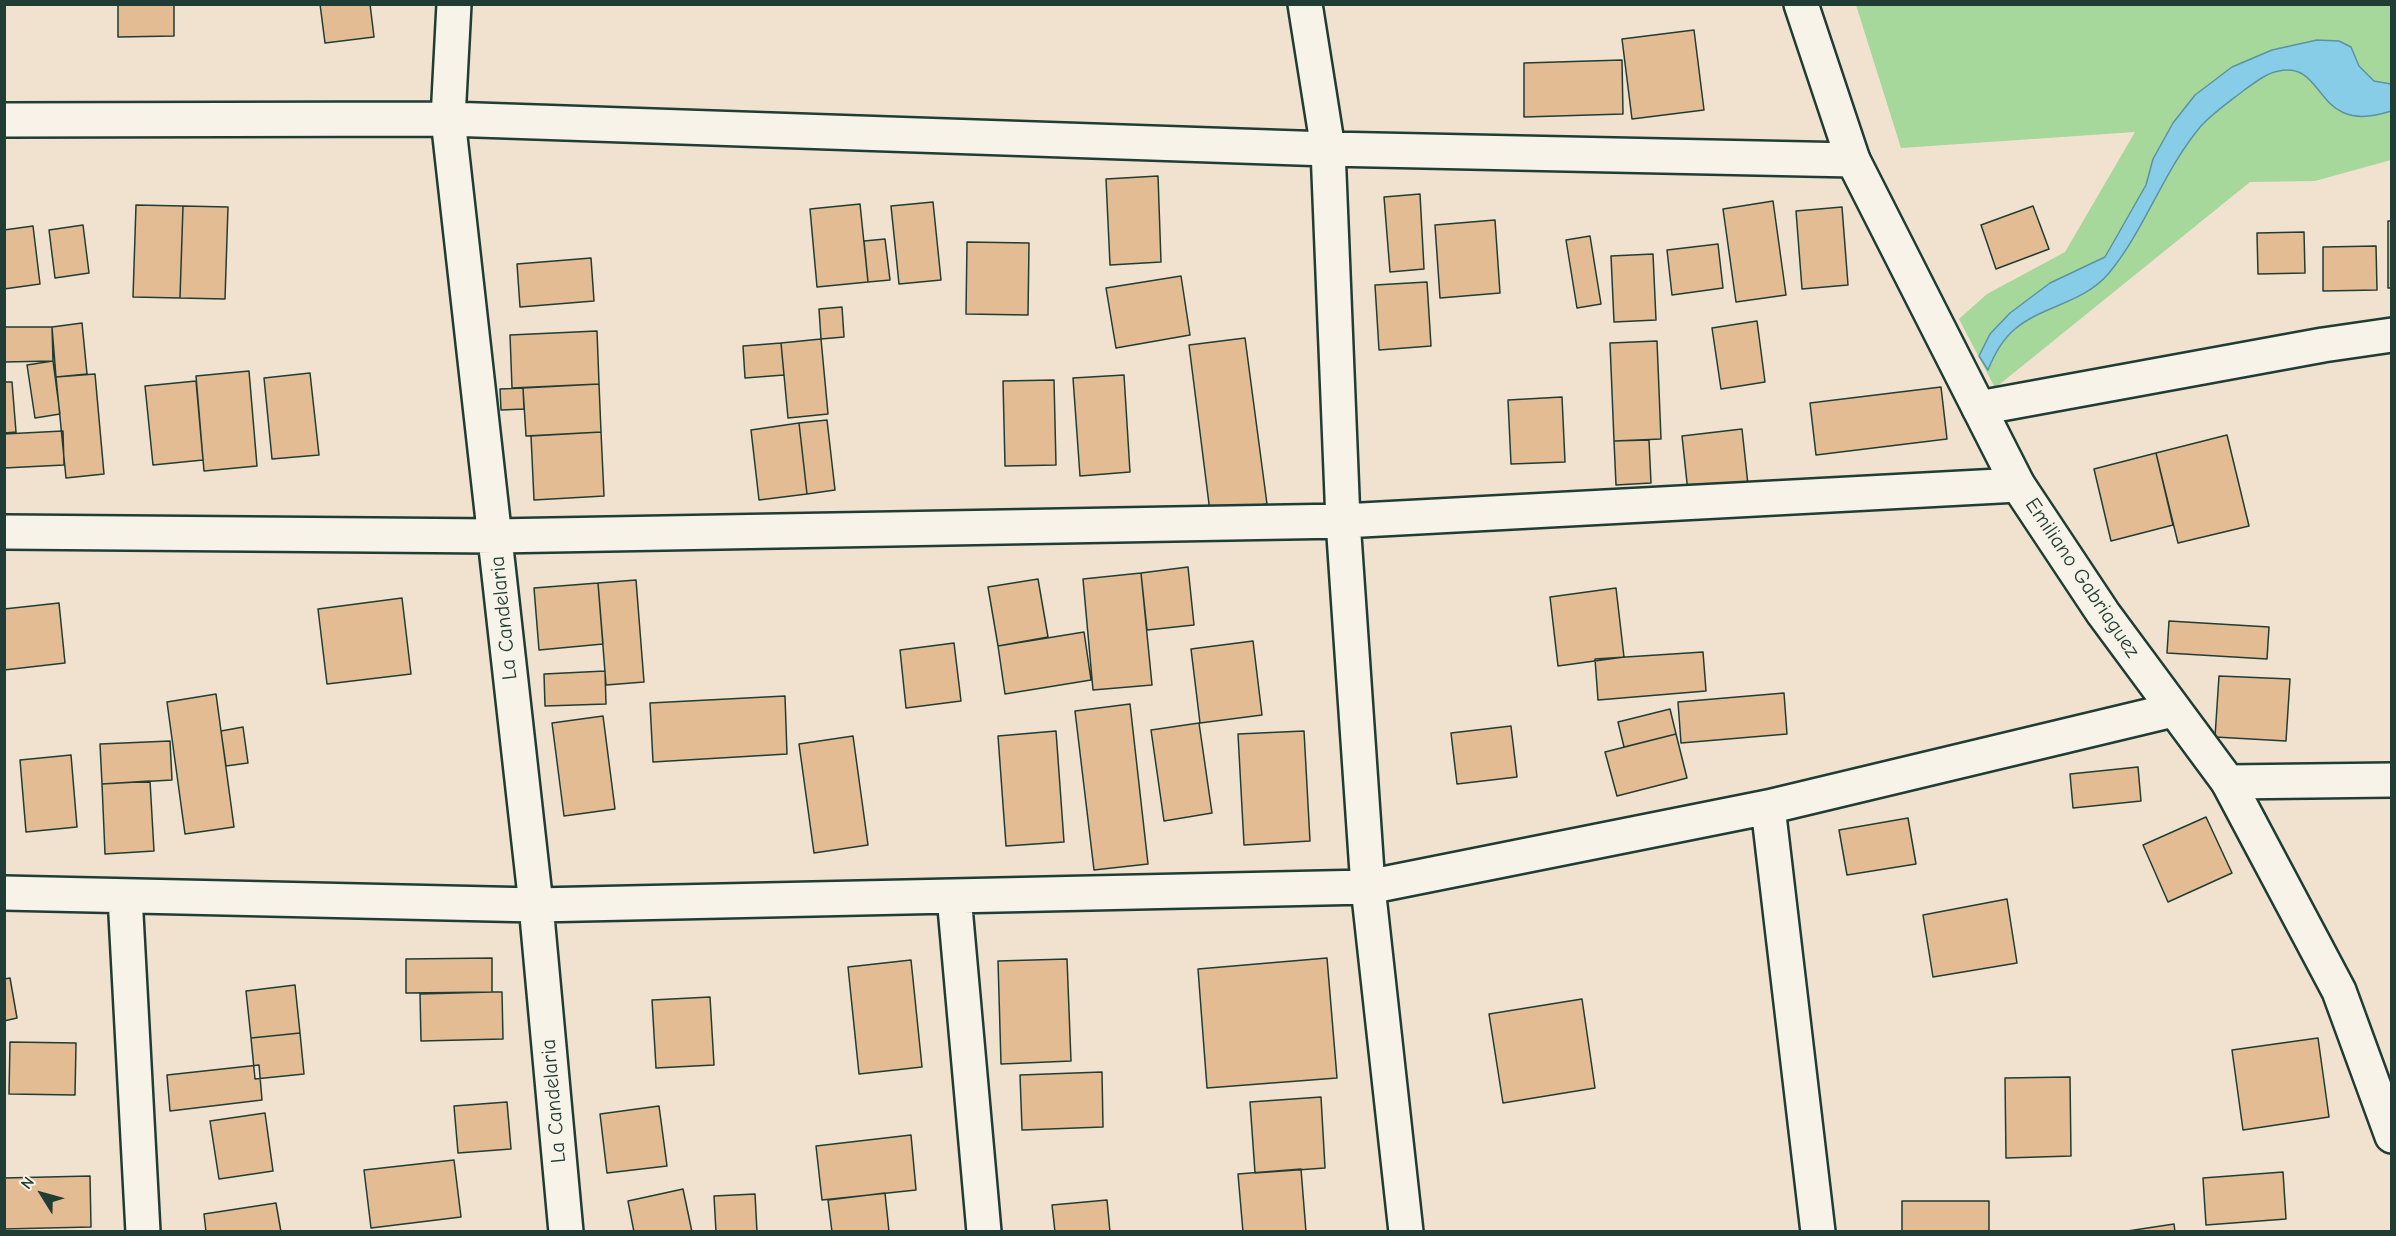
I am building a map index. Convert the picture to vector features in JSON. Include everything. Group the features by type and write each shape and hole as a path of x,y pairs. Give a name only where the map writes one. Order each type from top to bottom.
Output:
{"street":[{"name":"La Candelaria","path":"454,4 448,119 536,905 566,1232"},
{"path":"1305,4 1328,149 1343,521 1368,887 1406,1232"},
{"name":"Emiliano Gabriaguez","path":"1801,4 1853,160 2018,485 2103,613 2228,782 2339,992 2391,1136"},
{"path":"4,120 448,119 1328,149 1853,160"},
{"path":"1979,408 2323,345 2391,335"},
{"path":"4,532 495,536 1343,521 2018,485"},
{"path":"4,893 536,905 1368,887 1768,807 2173,710"},
{"path":"2228,782 2391,780"},
{"path":"1768,807 1818,1232"},
{"path":"125,896 143,1232"},
{"path":"954,896 984,1232"}],"green space":[{"path":"1856,5 2391,5 2391,160 2315,181 2250,182 1995,388 1959,319 1987,294 2065,252 2135,132 1901,148"}],"water":[{"path":"2317,40 2339,41 2351,47 2359,66 2374,81 2391,84 2391,111 2366,116 2347,114 2334,107 2306,77 2295,71 2274,72 2260,79 2201,126 2176,162 2134,237 2109,273 2087,291 2038,314 2015,329 1999,348 1988,370 1979,356 1990,334 2010,313 2050,283 2105,257 2146,185 2153,159 2173,123 2195,95 2232,67 2272,50"}],"building":[{"path":"118,4 174,4 174,36 118,37"},
{"path":"320,4 370,4 374,37 325,43"},
{"path":"1694,30 1704,110 1632,119 1622,39"},
{"path":"1622,60 1623,114 1524,117 1524,63"},
{"path":"1158,176 1161,262 1110,265 1106,179"},
{"path":"1420,194 1424,269 1390,272 1384,197"},
{"path":"1773,201 1786,295 1736,302 1723,209"},
{"path":"933,202 941,280 899,284 891,206"},
{"path":"860,204 868,282 817,287 810,209"},
{"path":"136,205 183,206 180,298 133,297"},
{"path":"183,206 228,207 225,299 180,298"},
{"path":"2033,206 2049,249 1996,269 1981,225"},
{"path":"1842,207 1848,285 1802,289 1796,211"},
{"path":"1495,220 1500,293 1440,298 1435,225"},
{"path":"2388,221 2392,221 2392,288 2388,288"},
{"path":"83,225 89,273 55,278 49,230"},
{"path":"33,226 40,284 4,289 4,230"},
{"path":"2304,232 2305,273 2258,274 2257,233"},
{"path":"1590,236 1601,304 1577,308 1566,240"},
{"path":"885,239 890,280 868,282 864,241"},
{"path":"967,242 1029,243 1028,315 966,314"},
{"path":"1718,244 1723,288 1672,295 1667,250"},
{"path":"2376,246 2377,290 2323,291 2323,247"},
{"path":"1653,254 1656,320 1614,322 1611,256"},
{"path":"591,258 594,301 520,307 517,264"},
{"path":"1181,276 1190,335 1116,348 1106,288"},
{"path":"1427,282 1431,346 1379,350 1375,285"},
{"path":"842,307 844,337 821,339 819,309"},
{"path":"1757,321 1765,382 1721,389 1712,328"},
{"path":"82,323 87,374 56,377 52,327"},
{"path":"4,327 52,327 53,361 4,362"},
{"path":"597,331 599,384 512,388 510,335"},
{"path":"1245,338 1267,504 1210,512 1189,345"},
{"path":"821,339 828,414 788,418 781,343"},
{"path":"1657,341 1661,439 1614,441 1610,343"},
{"path":"781,343 784,375 745,378 743,346"},
{"path":"53,361 60,414 35,418 27,365"},
{"path":"249,371 257,466 204,471 196,376"},
{"path":"310,373 319,455 272,459 264,378"},
{"path":"95,374 104,474 66,478 56,377"},
{"path":"1124,375 1130,472 1080,476 1073,378"},
{"path":"1054,380 1056,465 1005,466 1003,381"},
{"path":"196,381 203,460 153,465 145,386"},
{"path":"4,382 12,382 16,432 4,433"},
{"path":"599,384 601,432 526,436 523,388"},
{"path":"1941,387 1947,439 1816,455 1810,403"},
{"path":"523,388 524,409 501,410 500,389"},
{"path":"1562,397 1565,462 1511,464 1508,400"},
{"path":"827,420 835,490 807,494 799,423"},
{"path":"799,423 807,494 759,500 751,430"},
{"path":"1742,429 1748,485 1688,492 1682,436"},
{"path":"63,431 64,465 4,468 4,434"},
{"path":"601,432 604,496 534,500 531,436"},
{"path":"2227,435 2249,526 2178,543 2156,453"},
{"path":"1649,440 1651,483 1616,485 1614,441"},
{"path":"2156,453 2173,525 2111,541 2094,469"},
{"path":"1188,567 1194,625 1147,630 1141,573"},
{"path":"1141,573 1152,685 1093,690 1083,579"},
{"path":"1038,579 1048,637 998,646 988,587"},
{"path":"636,580 644,682 606,685 598,583"},
{"path":"598,583 603,644 539,650 534,588"},
{"path":"1616,588 1624,657 1558,666 1550,597"},
{"path":"402,598 411,674 327,684 318,609"},
{"path":"59,603 65,663 4,670 4,609"},
{"path":"2169,621 2269,627 2267,659 2167,653"},
{"path":"1084,632 1091,680 1005,694 998,646"},
{"path":"1253,641 1262,715 1200,723 1191,649"},
{"path":"954,643 961,701 906,708 900,650"},
{"path":"1703,652 1706,691 1598,700 1595,659"},
{"path":"605,671 606,704 545,706 544,674"},
{"path":"2219,676 2290,679 2286,741 2215,737"},
{"path":"1784,693 1787,734 1681,743 1678,702"},
{"path":"216,694 234,827 185,834 167,702"},
{"path":"785,696 787,754 653,762 650,703"},
{"path":"1130,704 1148,864 1094,870 1075,711"},
{"path":"1670,709 1676,734 1624,747 1618,722"},
{"path":"603,716 615,809 564,816 552,723"},
{"path":"1199,723 1212,813 1164,821 1151,730"},
{"path":"1511,726 1517,777 1457,784 1451,733"},
{"path":"243,727 248,763 226,766 221,731"},
{"path":"1056,731 1064,842 1006,846 998,736"},
{"path":"1304,731 1310,841 1244,845 1238,734"},
{"path":"1676,734 1687,778 1617,796 1605,752"},
{"path":"853,736 868,845 814,853 799,744"},
{"path":"170,741 172,780 102,784 100,744"},
{"path":"71,755 77,827 26,832 20,760"},
{"path":"2138,767 2141,801 2073,808 2070,774"},
{"path":"150,781 154,851 105,854 102,784"},
{"path":"2206,817 2232,873 2168,902 2143,845"},
{"path":"1908,818 1916,864 1847,875 1839,830"},
{"path":"2007,899 2017,963 1933,977 1923,915"},
{"path":"492,958 492,992 406,993 406,959"},
{"path":"1327,958 1337,1078 1207,1088 1198,969"},
{"path":"1067,959 1071,1061 1001,1064 998,961"},
{"path":"911,960 922,1067 859,1074 848,967"},
{"path":"10,978 17,1018 4,1021 4,979"},
{"path":"295,985 300,1033 251,1038 246,991"},
{"path":"502,992 503,1039 421,1041 420,994"},
{"path":"710,997 714,1065 656,1068 652,1000"},
{"path":"1582,999 1595,1088 1503,1103 1489,1014"},
{"path":"300,1033 304,1074 255,1079 251,1038"},
{"path":"2318,1038 2329,1117 2243,1130 2232,1050"},
{"path":"10,1042 76,1043 75,1095 9,1094"},
{"path":"259,1065 262,1100 170,1111 167,1075"},
{"path":"1102,1072 1103,1127 1022,1130 1020,1075"},
{"path":"2070,1077 2071,1156 2006,1158 2005,1078"},
{"path":"1321,1097 1325,1168 1255,1173 1250,1102"},
{"path":"507,1102 511,1149 458,1153 454,1106"},
{"path":"659,1106 667,1166 607,1173 600,1114"},
{"path":"265,1113 273,1171 219,1179 210,1121"},
{"path":"911,1135 916,1190 822,1200 816,1146"},
{"path":"454,1160 461,1217 371,1228 364,1170"},
{"path":"1301,1169 1306,1232 1243,1232 1238,1174"},
{"path":"2283,1172 2286,1219 2206,1225 2203,1178"},
{"path":"90,1176 91,1227 4,1229 4,1178"},
{"path":"683,1189 692,1232 634,1232 628,1201"},
{"path":"885,1193 889,1232 832,1232 828,1200"},
{"path":"755,1194 757,1232 716,1232 714,1196"},
{"path":"1107,1200 1110,1232 1055,1232 1052,1205"},
{"path":"1902,1201 1989,1201 1989,1232 1902,1232"},
{"path":"276,1203 281,1232 206,1232 204,1214"},
{"path":"2174,1224 2175,1232 2121,1232"}]}
